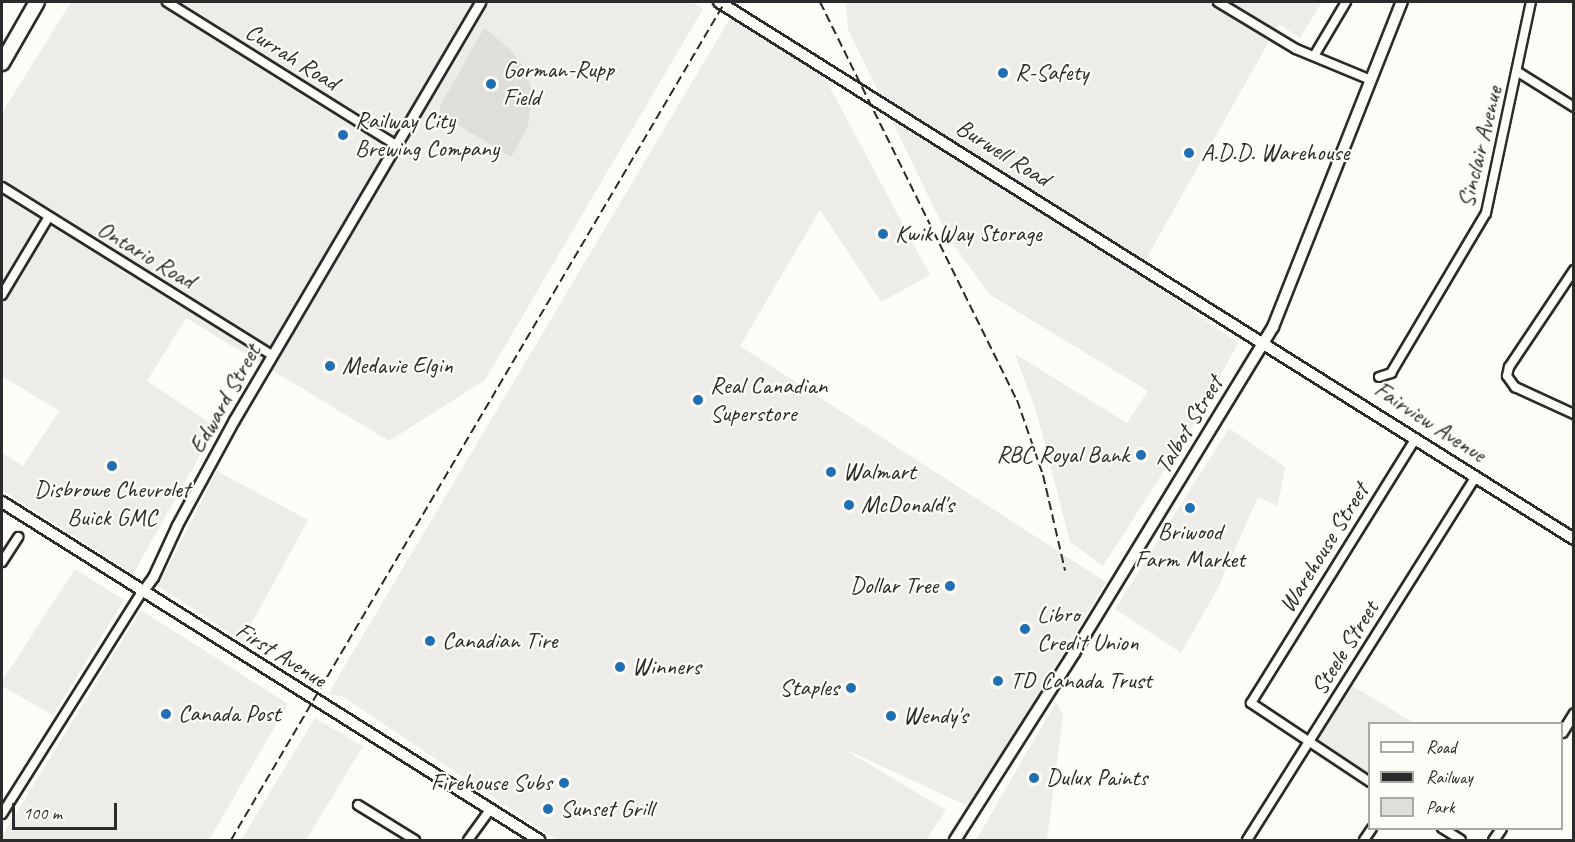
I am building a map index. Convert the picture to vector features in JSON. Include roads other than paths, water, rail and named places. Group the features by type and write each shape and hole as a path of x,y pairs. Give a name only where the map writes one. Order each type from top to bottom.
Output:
{"highway":[{"path":"2,52 35,2"},
{"path":"2,63 35,2"}],"main road":[{"name":"Burwell Road","path":"719,2 1264,342"},
{"name":"Talbot Street","path":"955,840 1074,653 1264,342 1283,304 1402,2"},
{"name":"Fairview Avenue","path":"1264,342 1574,539"},
{"name":"First Avenue","path":"2,502 539,840"}],"street":[{"name":"Currah Road","path":"167,2 396,145"},
{"name":"Edward Street","path":"2,814 142,592 272,355 480,2"},
{"path":"1218,2 1296,50 1371,80"},
{"path":"1314,56 1346,2"},
{"name":"Sinclair Avenue","path":"1379,377 1391,373 1486,213 1518,72 1531,2"},
{"path":"1518,72 1574,107"},
{"name":"Ontario Road","path":"2,187 48,218 272,355"},
{"path":"2,296 48,218"},
{"path":"1574,270 1509,367 1507,376 1515,387 1574,414"},
{"name":"Warehouse Street","path":"1308,743 1251,703 1264,678 1416,438"},
{"name":"Steele Street","path":"1247,840 1476,477"},
{"path":"2,562 18,537"},
{"path":"1563,730 1574,713"},
{"path":"1308,743 1368,781"},
{"path":"358,804 415,840"},
{"path":"468,840 489,810"},
{"path":"1446,830 1461,840"}],"railway":[{"path":"231,840 725,2"},
{"path":"820,2 1017,400 1043,475 1065,570"}],"place":[{"name":"R-Safety","path":"1003,73"},
{"name":"Gorman-Rupp Field","path":"491,84"},
{"name":"Railway City Brewing Company","path":"343,135"},
{"name":"A.D.D. Warehouse","path":"1189,153"},
{"name":"Kwik Way Storage","path":"883,234"},
{"name":"Medavie Elgin","path":"330,366"},
{"name":"Real Canadian Superstore","path":"698,400"},
{"name":"RBC Royal Bank","path":"1141,455"},
{"name":"Disbrowe Chevrolet Buick GMC","path":"112,466"},
{"name":"Walmart","path":"831,472"},
{"name":"McDonald's","path":"849,505"},
{"name":"Briwood Farm Market","path":"1190,508"},
{"name":"Dollar Tree","path":"950,586"},
{"name":"Libro Credit Union","path":"1025,629"},
{"name":"Canadian Tire","path":"430,641"},
{"name":"Winners","path":"620,667"},
{"name":"TD Canada Trust","path":"998,681"},
{"name":"Staples","path":"851,688"},
{"name":"Canada Post","path":"166,714"},
{"name":"Wendy's","path":"891,716"},
{"name":"Dulux Paints","path":"1034,778"},
{"name":"Firehouse Subs","path":"564,783"},
{"name":"Sunset Grill","path":"548,809"}]}
